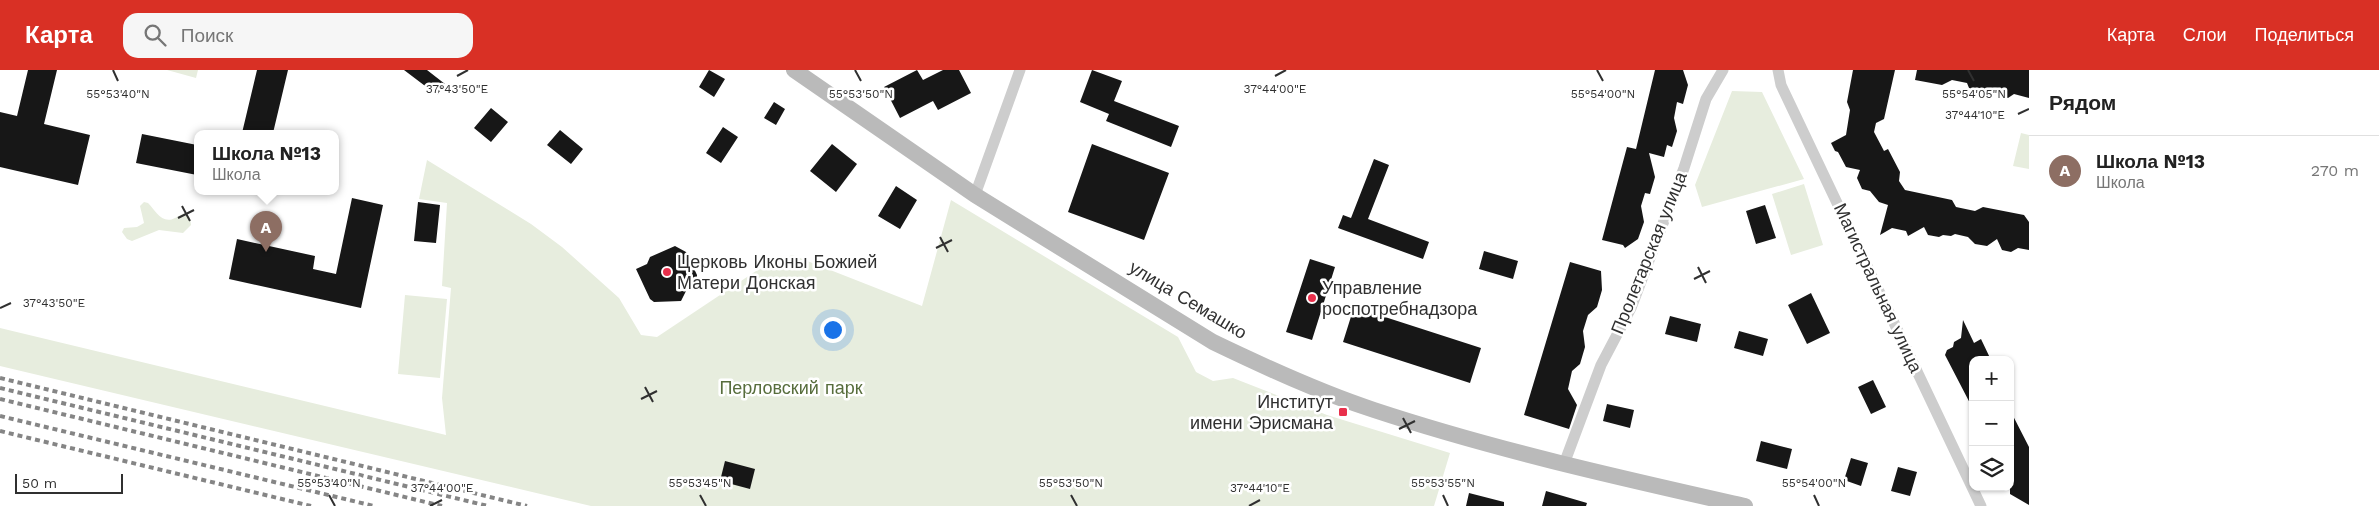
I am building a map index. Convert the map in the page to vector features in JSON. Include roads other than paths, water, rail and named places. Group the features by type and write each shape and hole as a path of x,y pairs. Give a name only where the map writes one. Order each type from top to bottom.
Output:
{"main road":[{"name":"улица Семашко","path":"794,70 975,195 1214,342 1250,360 1374,410 1564,464 1745,506"}],"street":[{"path":"975,195 1020,70"},
{"name":"Пролетарская улица","path":"1564,464 1601,365 1631,308 1684,168 1706,99 1723,70"},
{"name":"Магистральная улица","path":"1778,70 1781,85 1981,506"}],"railway":[{"path":"0,378 527,506"},
{"path":"0,388 488,506"},
{"path":"0,399 442,506"},
{"path":"0,416 374,506"},
{"path":"0,431 311,506"}],"place":[{"name":"Школа №13","path":"266,252"},
{"name":"Церковь Иконы Божией Матери Донская","path":"667,272"},
{"name":"Управление роспотребнадзора","path":"1312,298"},
{"name":"Институт имени Эрисмана","path":"1343,412"}],"park label":[{"name":"Перловский парк","path":"791,388"}]}
